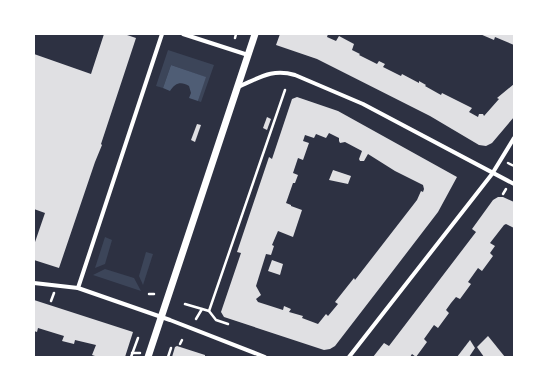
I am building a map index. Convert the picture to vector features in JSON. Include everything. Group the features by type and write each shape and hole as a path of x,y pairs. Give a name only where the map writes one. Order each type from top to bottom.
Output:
{"street":[{"path":"78,288 162,34"},
{"path":"183,34 248,55"},
{"path":"148,357 255,34"},
{"path":"237,87 273,72 296,74 363,104 492,174 514,184"},
{"path":"349,357 492,174 514,138"},
{"path":"34,283 78,288 161,317 265,357"}],"path":[{"path":"235,38 236,34"},
{"path":"209,311 285,90"},
{"path":"508,163 514,166"},
{"path":"503,194 506,189"},
{"path":"51,302 54,293"},
{"path":"149,294 154,294"},
{"path":"185,304 209,311 216,320 228,324"},
{"path":"196,319 202,309"},
{"path":"131,357 138,338"},
{"path":"180,344 182,340"},
{"path":"168,357 170,348"}],"shaded area":[{"path":"168,50 214,65 201,102 198,101 205,77 171,65 163,88 156,86"},
{"path":"171,65 206,77 198,101 189,98 191,93 189,86 186,84 178,84 170,91 163,88"},
{"path":"105,237 112,240 105,264 95,268"},
{"path":"146,252 153,254 143,285 139,276"},
{"path":"105,269 134,278 141,291 93,275"}],"building":[{"path":"104,34 124,34 136,38 101,144 102,145 59,268 34,260 34,245 45,213 34,209 34,54 91,74"},
{"path":"280,34 328,34 327,37 336,41 339,36 354,44 352,50 360,54 359,55 377,64 379,61 385,64 383,67 401,76 402,74 419,83 419,81 441,95 442,93 472,108 469,112 478,117 479,114 483,114 484,116 499,99 497,98 514,84 514,117 492,143 486,146 479,145 430,116 317,59 276,45"},
{"path":"480,34 514,34 514,45 495,37 494,40"},
{"path":"297,97 338,111 457,177 438,212 392,272 335,346 324,350 224,317 221,312 241,253 237,252 269,157 272,159 292,99","holes":["329,133 339,138 340,143 345,142 362,151 359,159 360,161 364,161 368,154 395,171 423,185 424,189 355,280 354,278 335,302 338,304 328,316 326,314 318,324 302,318 303,316 289,312 291,309 284,306 283,310 258,302 256,299 261,295 256,286 266,254 271,255 274,246 272,245 278,231 293,237 302,210 286,203 293,183 295,183 298,175 293,173 298,158 303,160 309,143 303,141 305,135 314,138 316,134 326,138"]},
{"path":"267,117 271,119 267,130 263,128"},
{"path":"197,124 201,125 195,142 191,140"},
{"path":"333,170 351,176 348,184 329,180"},
{"path":"498,197 503,197 514,202 514,228 506,224 504,225 490,243 495,246 490,253 493,256 482,271 478,268 468,282 471,284 460,299 456,297 451,303 446,310 449,313 438,328 434,325 424,339 427,342 416,357 412,354 410,357 373,357 384,343 389,346 476,232 472,229 493,200"},
{"path":"272,260 283,264 280,275 268,271"},
{"path":"34,300 133,332 125,357 98,357 92,355 96,345 75,340 74,344 62,341 64,336 38,328 37,332 34,331"},
{"path":"488,336 505,357 484,357 477,347"},
{"path":"470,340 475,348 469,357 457,357"},
{"path":"177,346 205,355 205,357 172,357 175,347"}]}
